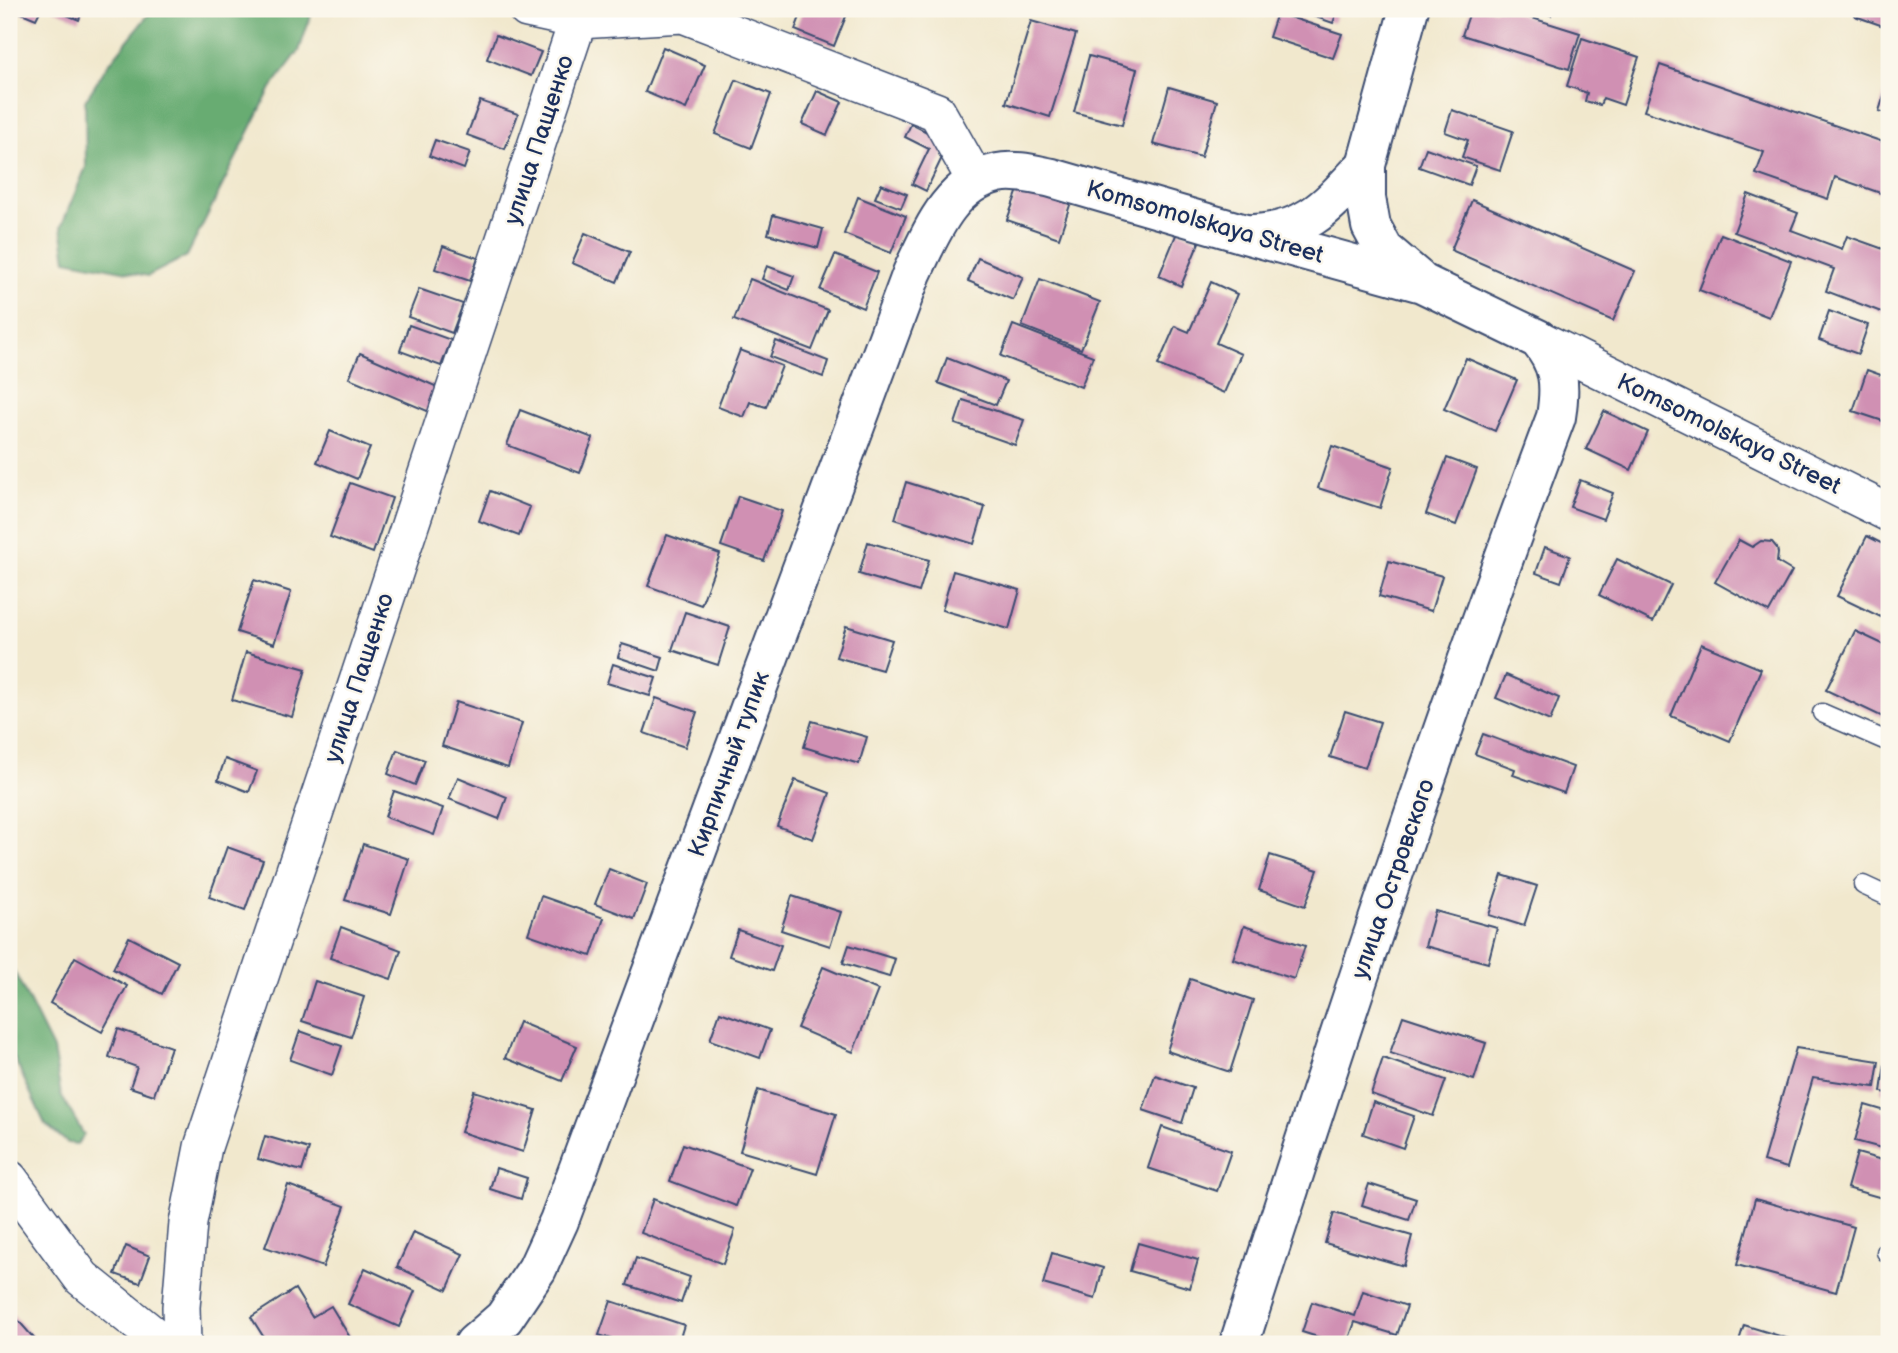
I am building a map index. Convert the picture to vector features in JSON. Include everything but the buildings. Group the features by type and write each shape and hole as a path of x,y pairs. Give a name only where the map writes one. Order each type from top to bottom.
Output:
{"street":[{"path":"527,9 578,20 683,14 937,112 976,181"},
{"path":"1409,9 1366,166 1366,198 1371,226 1384,250 1422,283"},
{"name":"улица Пащенко","path":"183,1344 181,1307 188,1223 203,1147 578,20"},
{"path":"1245,234 1269,233 1290,228 1309,219 1328,205 1366,166"},
{"name":"Komsomolskaya Street","path":"976,181 1000,172 1052,178 1422,283 1889,513"},
{"name":"Кирпичный тупик","path":"474,1344 504,1318 537,1269 559,1221 912,273 936,222 955,198 976,181"},
{"name":"улица Островского","path":"1239,1344 1315,1107 1508,543 1556,417 1559,396 1556,365 1538,339"},
{"name":"улица Островского","path":"1556,417 1570,399 1595,382 1616,378"},
{"path":"9,1179 82,1278 164,1344"}],"lane":[{"path":"1822,713 1889,742"},
{"path":"1863,885 1889,897"}],"green space":[{"path":"153,9 313,9 299,51 271,88 187,256 148,276 66,260 61,227 86,167 85,101 107,66"},
{"path":"9,965 53,1049 61,1095 84,1135 77,1144 68,1143 45,1124 9,1047"}]}
